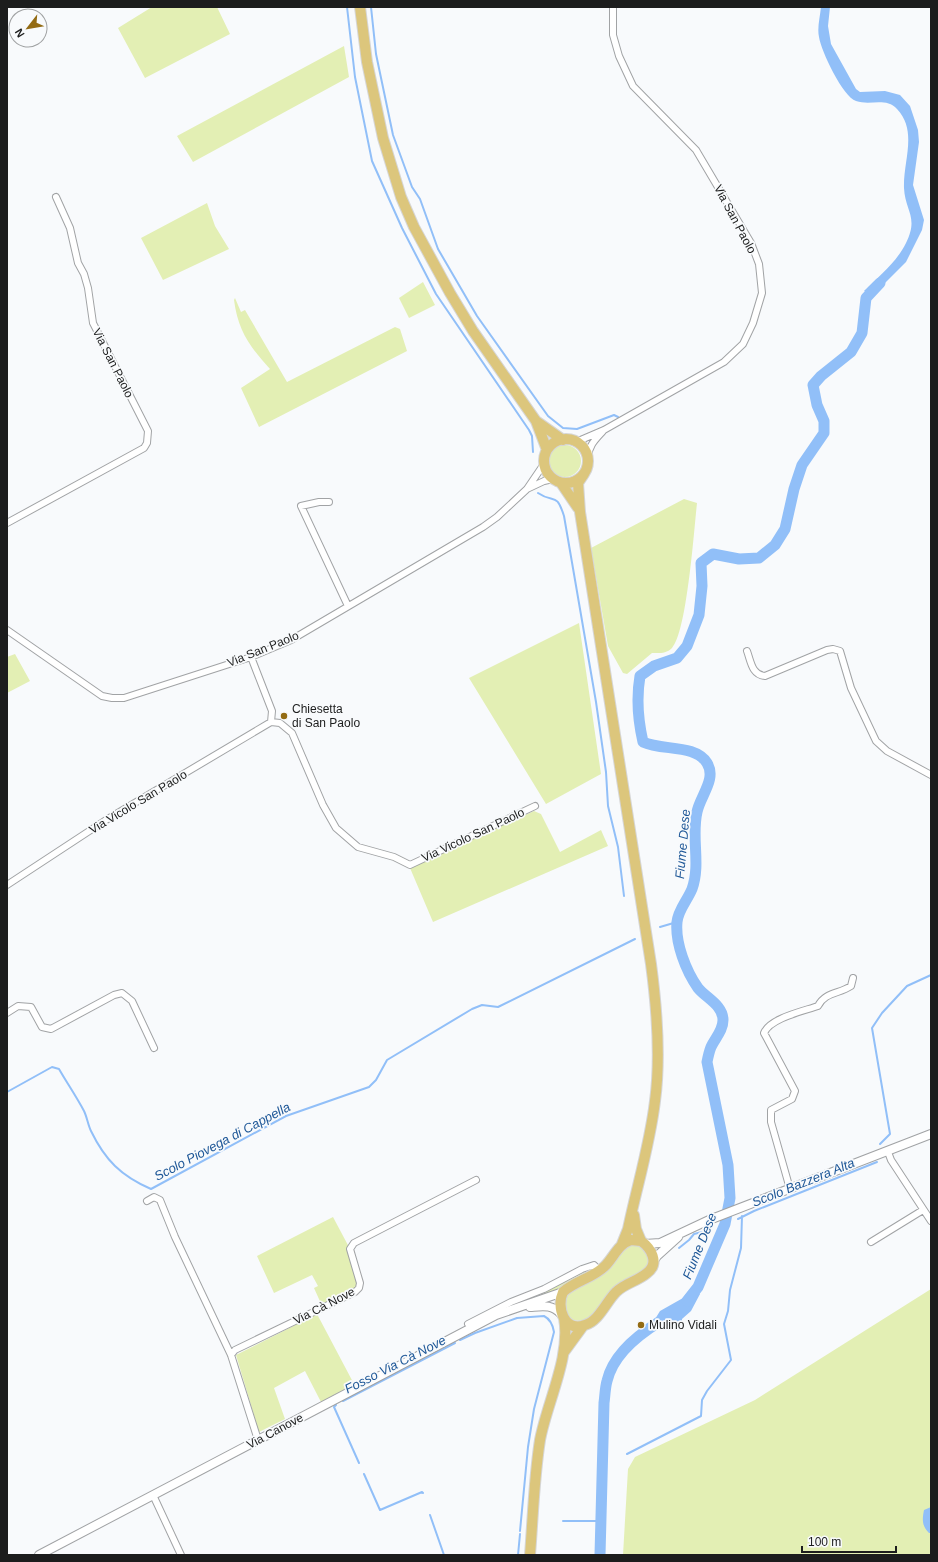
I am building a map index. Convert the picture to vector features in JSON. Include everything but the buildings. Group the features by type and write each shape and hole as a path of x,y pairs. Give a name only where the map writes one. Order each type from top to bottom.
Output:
{"main road":[{"path":"360,7 366,62 383,138 396,183 414,227 450,294 473,331 536,421 547,450 544,464 546,470 557,481 580,512"},
{"path":"536,421 563,440"},
{"path":"530,1555 540,1440 563,1354 565,1338 560,1302 563,1292 600,1271 626,1238 635,1195 646,1154 656,1099 658,1061 656,1007 650,964 580,512 578,483 584,474 588,463 588,457 585,451 576,442 563,440 556,441 547,450"},
{"path":"557,481 574,482 584,474"},
{"path":"563,1354 583,1326 594,1320 616,1292 629,1282 646,1274 650,1270 653,1262 651,1250 643,1242 636,1229 635,1195"},
{"path":"622,1244 631,1240 643,1242"},
{"path":"562,1316 572,1324 583,1326"}],"street":[{"name":"Via San Paolo","path":"576,442 604,430 724,362 743,344 753,324 762,292 759,264 751,243 696,150 633,86 619,56 613,35 613,7"},
{"name":"Via San Paolo","path":"7,523 122,461 144,448 147,443 148,431 92,323 88,288 84,274 78,263 70,228 56,197"},
{"name":"Via San Paolo","path":"588,457 588,449 604,430"},
{"name":"Via San Paolo","path":"7,630 30,645 86,687 102,696 124,698 251,657 291,640 483,528 527,489 544,464"},
{"name":"Via San Paolo","path":"527,489 544,481 557,481"},
{"path":"329,502 319,502 301,506 348,606"},
{"path":"747,651 755,672 759,676 765,676 827,650 833,649 840,651 851,688 876,740 887,751 931,775"},
{"path":"251,657 272,711 271,722"},
{"name":"Via Vicolo San Paolo","path":"7,885 106,820 271,722 280,723 292,733 323,805 336,828 358,848 394,857 410,865 535,806"},
{"path":"790,1190 771,1122 771,1110 792,1099 795,1090 764,1032 773,1022 818,1006 828,995 843,991 851,986 853,978"},
{"path":"7,1013 18,1006 31,1007 42,1027 51,1029 114,995 122,993 132,1001 154,1048"},
{"path":"643,1242 660,1243 709,1220 790,1190 931,1134"},
{"path":"888,1152 891,1160 931,1221"},
{"name":"Via Cà Nove","path":"231,1355 235,1350 355,1292 359,1288 360,1283 350,1249 354,1243 476,1180"},
{"path":"146,1201 154,1197 160,1200 175,1237 231,1355 258,1440"},
{"path":"871,1242 923,1210"},
{"path":"653,1262 664,1249 688,1229"},
{"path":"468,1324 511,1302 544,1289 582,1269 594,1265 600,1271"},
{"name":"Via Canove","path":"39,1555 152,1494 496,1315 563,1292"},
{"name":"Via Canove","path":"512,1309 546,1306 556,1309 562,1316"},
{"path":"152,1494 181,1555"}],"green space":[{"path":"152,7 217,7 230,34 145,78 118,28"},
{"path":"344,46 349,77 193,162 177,136"},
{"path":"207,203 215,226 229,249 163,280 141,238"},
{"path":"423,282 435,305 409,318 399,298"},
{"path":"235,298 241,312 245,310 287,382 395,327 400,329 407,351 259,427 241,388 270,369 256,353 242,330 238,321 234,300"},
{"path":"562,445 568,445 578,452 581,461 580,467 574,474 568,477 562,477 552,470 549,464 549,458 556,448"},
{"path":"684,499 697,503 686,602 677,638 670,650 662,653 652,653 627,674 623,673 608,646 591,548"},
{"path":"579,623 601,774 546,804 469,678"},
{"path":"15,654 30,681 7,693 7,657"},
{"path":"534,811 541,814 560,852 601,830 608,846 433,922 410,868"},
{"path":"333,1217 350,1249 359,1288 323,1308 314,1288 318,1286 312,1275 274,1293 257,1256"},
{"path":"637,1244 648,1255 649,1261 646,1267 642,1271 613,1288 596,1311 588,1318 578,1321 573,1320 567,1313 565,1304 568,1294 601,1275 622,1251"},
{"path":"585,1270 588,1273 554,1292 508,1307 535,1298"},
{"path":"931,1289 931,1555 623,1555 628,1469 635,1457 755,1400"},
{"path":"317,1314 354,1384 321,1402 305,1371 274,1388 285,1419 259,1432 236,1355"}],"water":[{"path":"821,7 830,7 828,26 831,44 856,89 860,92 885,91 900,95 910,106 918,130 919,142 913,185 924,220 922,230 906,262 873,295 864,291 897,257 910,234 911,220 904,188 908,147 907,127 903,118 893,105 888,103 867,103 856,101 851,98 839,83 828,62 819,37 818,30"},
{"path":"691,1288 700,1294 691,1311 682,1319 682,1323 676,1326 661,1326 648,1332 645,1328 652,1324 660,1311 683,1298"},
{"path":"931,1507 931,1533 929,1533 923,1523 923,1517 924,1510"}],"waterway":[{"path":"347,7 355,77 372,161 402,228 436,294 529,430 532,436 533,452"},
{"path":"371,7 376,54 393,135 412,187 420,199 438,249 477,316 548,416 563,428 577,429 614,415 618,417"},
{"name":"Fiume Dese","path":"687,1301 698,1287 725,1224 730,1198 728,1165 707,1062 711,1047 722,1028 723,1020 720,1010 714,1002 701,992 689,973 682,956 677,930 679,913 692,889 695,880 695,821 699,806 707,788 710,769 702,757 695,753 686,750 651,745 643,742 638,709 640,676 654,666 677,658 687,646 699,615 702,586 701,563 713,554 739,559 759,558 775,545 785,529 794,489 802,465 824,433 824,421 817,405 813,385 821,376 851,352 862,333 866,298 880,283"},
{"path":"538,493 554,499 559,503 564,516 596,702 606,772 608,806 618,847 624,896"},
{"name":"Scolo Piovega di Cappella","path":"660,927 677,922"},
{"name":"Scolo Piovega di Cappella","path":"7,1092 52,1067 59,1069 84,1111 96,1141 108,1159 131,1179 151,1189 286,1116 369,1087 376,1080 387,1060 472,1009 482,1005 498,1007 635,939"},
{"name":"Scolo Bazzera Alta","path":"880,1144 890,1134 872,1028 882,1013 907,986 931,975"},
{"name":"Scolo Bazzera Alta","path":"738,1219 754,1211 877,1162"},
{"name":"Scolo Bazzera Alta","path":"627,1454 701,1416 702,1400 707,1391 731,1360 724,1324 728,1311 730,1290 741,1248 742,1216"},
{"name":"Fosso Via Cà Nove","path":"679,1248 694,1234 702,1232"},
{"path":"460,1340 517,1318 544,1316 550,1321 553,1327 554,1332 534,1409 528,1447 520,1531"},
{"name":"Fiume Dese","path":"600,1555 604,1403 607,1381 615,1363 627,1347 659,1322"},
{"name":"Fosso Via Cà Nove","path":"343,1401 455,1343"},
{"name":"Fosso Via Cà Nove","path":"336,1405 334,1407 359,1463"},
{"name":"Fosso Via Cà Nove","path":"364,1474 380,1510 422,1492 423,1493"},
{"name":"Fosso Via Cà Nove","path":"430,1515 444,1555"},
{"path":"563,1521 601,1521"},
{"path":"518,1555 520,1534"}],"place":[{"name":"Chiesetta di San Paolo","path":"284,716"},
{"name":"Mulino Vidali","path":"641,1325"}]}
